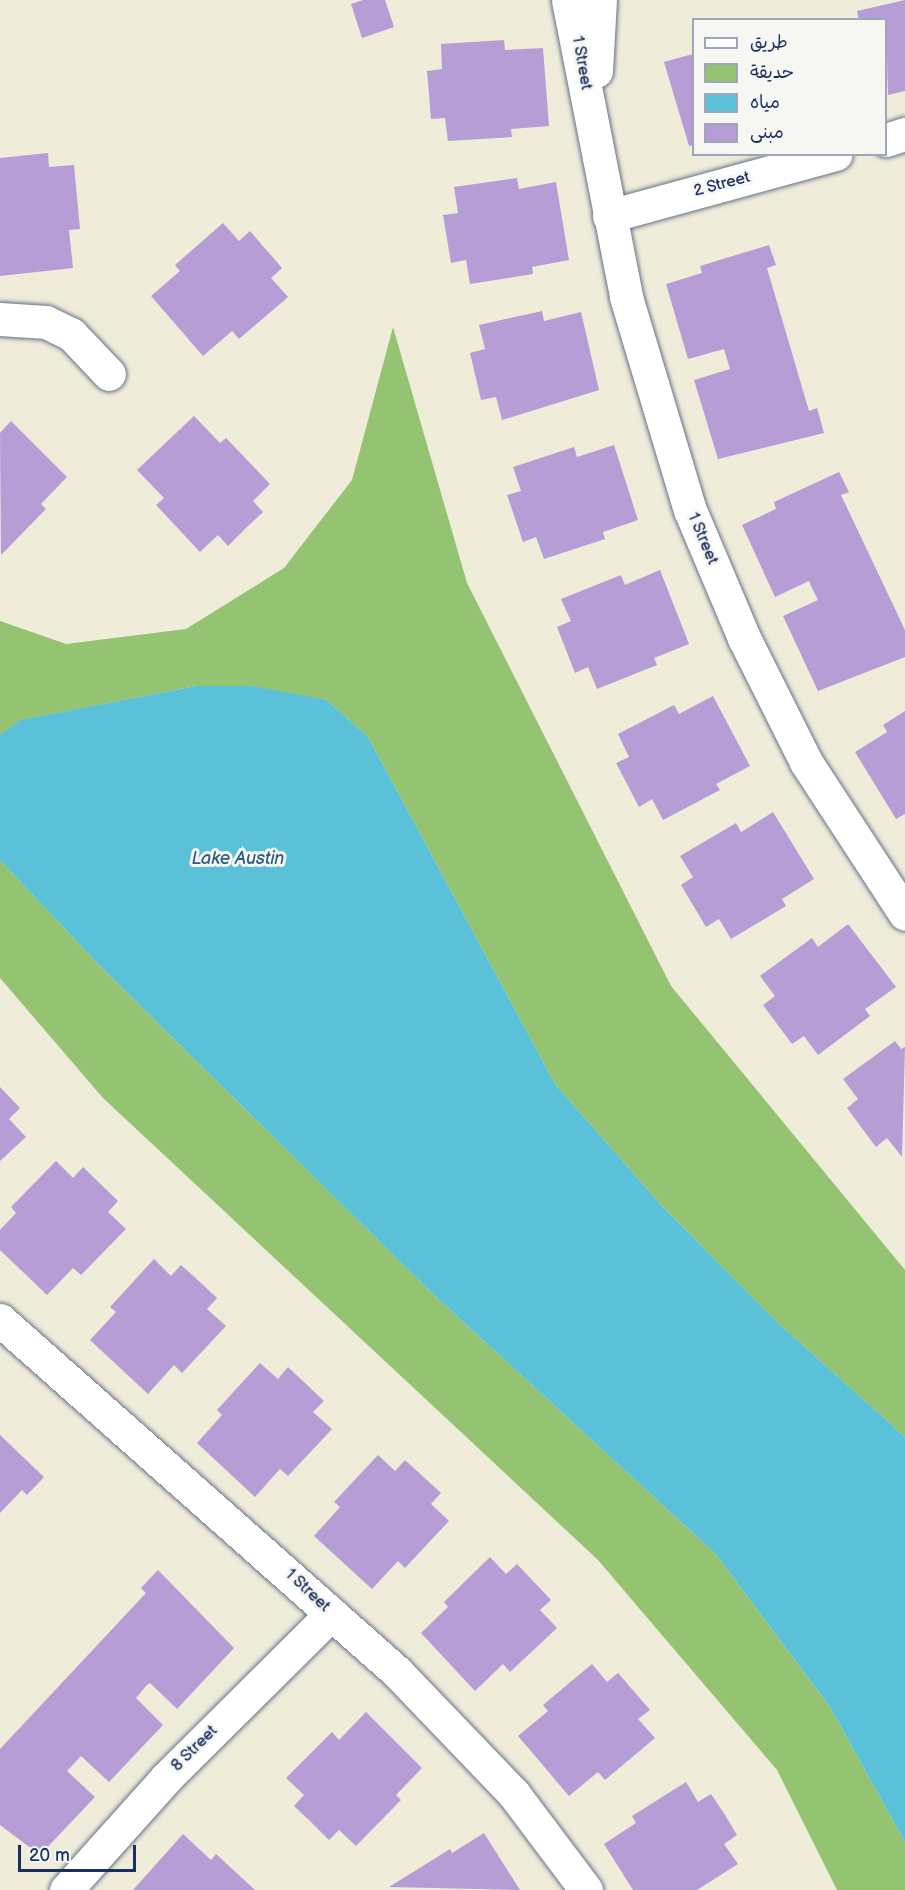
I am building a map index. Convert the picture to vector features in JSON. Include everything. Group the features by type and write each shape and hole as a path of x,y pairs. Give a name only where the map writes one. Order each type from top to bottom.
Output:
{"street":[{"name":"1 Street","path":"568,0 609,216 646,379 690,510 744,638 806,762 905,914"},
{"name":"1 Street","path":"592,126 600,0"},
{"path":"887,139 905,134"},
{"name":"2 Street","path":"609,216 829,156"},
{"path":"0,319 46,322 71,334 109,374"},
{"name":"1 Street","path":"0,1320 397,1672 514,1794 586,1890"},
{"name":"8 Street","path":"66,1890 166,1778 331,1614"}],"green space":[{"path":"393,327 467,583 671,986 905,1270 905,1437 777,1322 662,1206 555,1084 368,737 327,700 196,686 21,720 0,735 0,621 66,644 186,629 284,568 352,480"},
{"path":"0,860 102,968 434,1295 716,1554 830,1707 905,1842 905,1890 837,1890 777,1770 598,1560 103,1098 0,978"}],"water":[{"name":"Lake Austin","path":"196,686 253,686 327,700 368,737 555,1084 662,1206 777,1322 905,1437 905,1842 830,1707 716,1554 434,1295 102,968 0,860 0,735 20,720"}],"building":[{"path":"363,0 385,0 394,27 362,38 351,4"},
{"path":"905,0 905,91 888,95 887,18 859,18 857,11"},
{"path":"504,40 505,50 543,48 549,126 511,129 512,137 448,141 445,118 431,119 427,71 442,69 441,44"},
{"path":"692,54 692,145 689,146 664,62"},
{"path":"48,153 49,167 74,165 80,229 69,230 73,268 0,276 0,158"},
{"path":"517,178 519,189 556,182 569,260 532,267 533,274 470,284 466,260 451,263 443,215 458,213 454,187"},
{"path":"223,223 239,241 250,231 282,268 271,278 288,297 239,339 232,331 203,356 151,296 180,271 175,265"},
{"path":"769,245 776,265 767,268 809,411 817,408 824,433 718,459 694,380 730,369 724,349 688,359 666,284 702,273 700,266"},
{"path":"542,311 544,321 581,312 599,390 502,420 496,397 481,400 470,353 485,349 479,325"},
{"path":"194,416 220,443 226,438 270,484 253,501 263,512 228,546 218,535 200,552 156,505 164,498 137,470"},
{"path":"11,421 67,477 41,504 46,509 1,555 0,433"},
{"path":"614,445 638,520 603,532 605,539 544,559 536,537 523,542 507,495 521,491 513,467 574,447 577,457"},
{"path":"839,472 849,492 841,495 905,630 905,657 818,691 783,616 818,600 809,581 775,597 742,525 776,509 774,502"},
{"path":"660,570 689,644 654,658 657,665 597,689 588,667 575,673 557,627 571,621 561,599 621,575 625,585"},
{"path":"713,696 750,766 716,784 720,790 663,820 652,799 639,807 616,763 629,757 618,734 674,705 679,714"},
{"path":"905,711 905,814 896,819 855,752 887,732 883,725"},
{"path":"773,812 814,879 782,899 786,906 731,939 719,919 706,927 681,885 693,877 680,856 736,823 741,832"},
{"path":"848,924 896,987 865,1009 870,1016 818,1055 804,1036 792,1044 763,1005 775,996 760,976 812,938 818,947"},
{"path":"895,1041 901,1049 905,1047 902,1157 887,1138 876,1147 847,1108 858,1099 843,1079"},
{"path":"0,1087 20,1108 9,1119 26,1137 0,1161"},
{"path":"56,1161 73,1178 83,1167 118,1201 108,1212 126,1229 81,1275 73,1268 47,1295 0,1250 0,1230 16,1213 11,1207"},
{"path":"154,1259 171,1276 181,1265 200,1282 217,1298 207,1309 226,1326 182,1373 174,1365 148,1394 90,1340 116,1312 110,1307"},
{"path":"260,1363 278,1379 288,1367 324,1401 313,1412 332,1429 288,1476 280,1469 255,1497 197,1443 222,1415 217,1410"},
{"path":"0,1435 44,1477 27,1495 22,1490 0,1513"},
{"path":"378,1455 395,1471 405,1460 441,1493 431,1504 449,1521 405,1568 398,1561 372,1589 314,1536 340,1507 334,1502"},
{"path":"490,1557 506,1574 517,1564 551,1600 540,1610 557,1628 510,1672 503,1664 475,1691 421,1633 448,1607 444,1602"},
{"path":"158,1570 234,1648 177,1709 150,1683 146,1686 136,1698 163,1725 109,1782 81,1756 67,1771 95,1797 40,1855 0,1825 0,1749 146,1593 141,1588"},
{"path":"592,1664 607,1682 618,1673 650,1710 638,1719 655,1738 605,1780 598,1772 569,1796 518,1736 548,1711 543,1705"},
{"path":"366,1712 422,1768 396,1795 401,1800 356,1846 339,1830 329,1840 294,1806 304,1795 286,1778 332,1732 339,1740"},
{"path":"686,1782 698,1802 711,1794 725,1815 737,1835 724,1844 738,1864 697,1890 633,1890 604,1844 636,1823 632,1816"},
{"path":"484,1833 520,1890 389,1887 450,1849 452,1853"},
{"path":"183,1834 211,1860 216,1854 255,1890 133,1890"}]}
